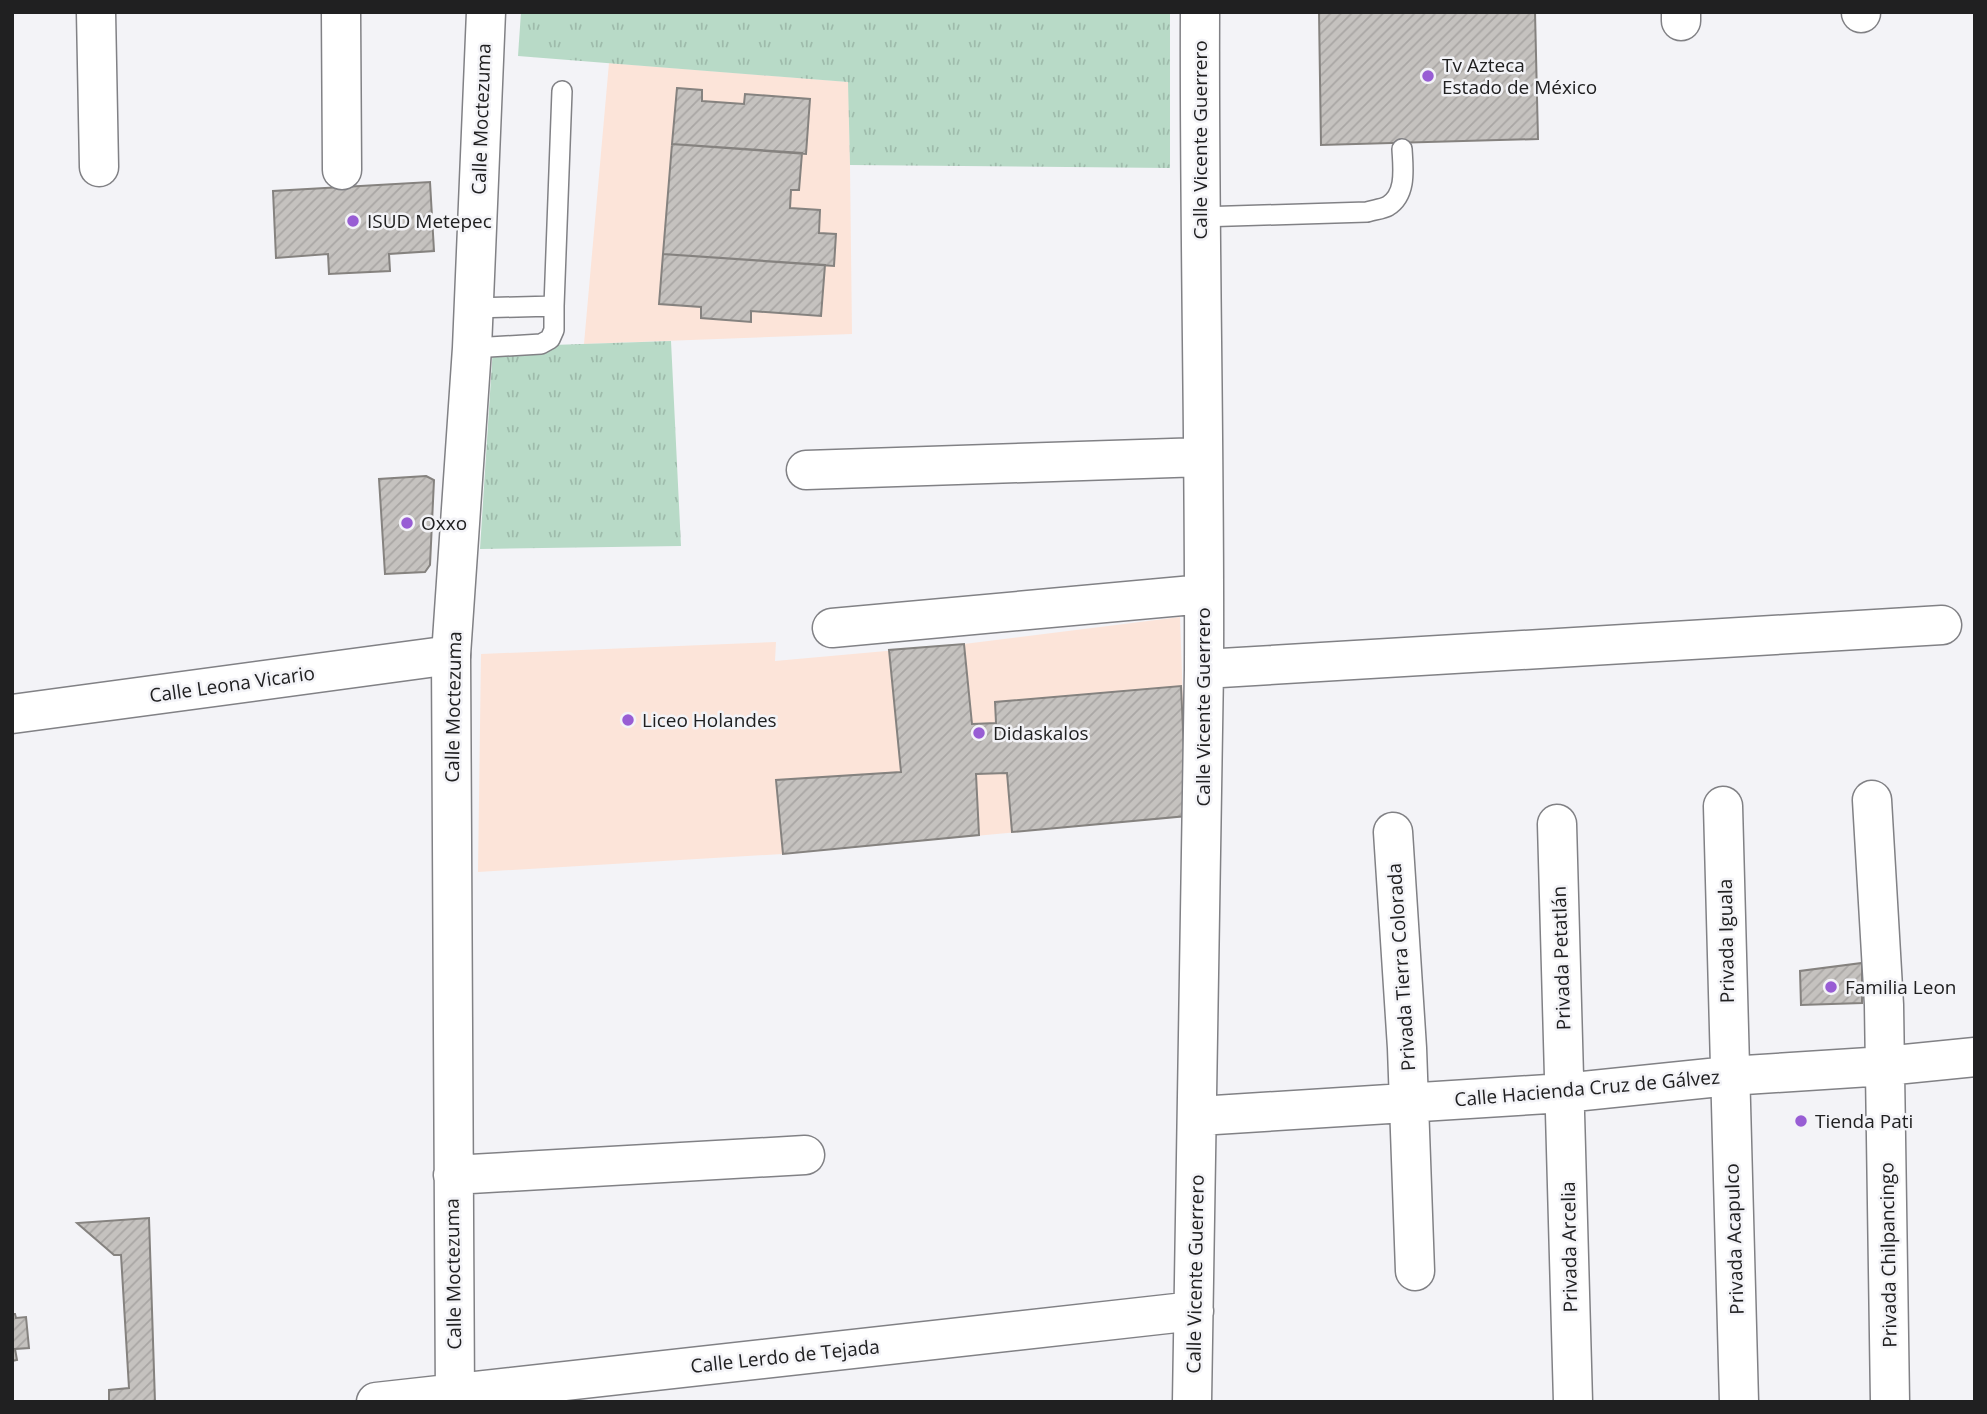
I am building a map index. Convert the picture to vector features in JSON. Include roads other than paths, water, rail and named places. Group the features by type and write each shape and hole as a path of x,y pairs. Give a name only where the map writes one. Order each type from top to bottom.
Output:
{"street":[{"path":"96,12 99,167"},
{"path":"341,12 342,170"},
{"name":"Calle Moctezuma","path":"455,1397 451,655 472,348 486,12"},
{"name":"Calle Vicente Guerrero","path":"1192,1402 1199,1116 1204,669 1199,217 1200,12"},
{"path":"806,470 1203,457"},
{"path":"832,628 1204,594"},
{"path":"1204,669 1942,625"},
{"name":"Calle Leona Vicario","path":"12,713 451,655"},
{"name":"Privada Chilpancingo","path":"1872,800 1885,1066 1890,1402"},
{"name":"Privada Iguala","path":"1723,806 1729,1076"},
{"name":"Privada Petatlán","path":"1557,824 1564,1093"},
{"name":"Privada Tierra Colorada","path":"1393,832 1409,1102 1415,1271"},
{"name":"Calle Hacienda Cruz de Gálvez","path":"1199,1116 1564,1093 1729,1076 1975,1057"},
{"name":"Privada Acapulco","path":"1729,1076 1739,1402"},
{"name":"Privada Arcelia","path":"1564,1093 1573,1402"},
{"path":"453,1175 805,1155"},
{"name":"Calle Lerdo de Tejada","path":"376,1402 455,1397 1194,1311"}],"lane":[{"path":"472,348 541,344 550,339 554,330 562,91"},
{"path":"1199,217 1367,212 1388,206 1396,197 1403,180 1402,149"},
{"path":"473,308 554,306"}],"place":[{"name":"Tv Azteca Estado de México","path":"1428,76"},
{"name":"ISUD Metepec","path":"353,221"},
{"name":"Oxxo","path":"407,523"},
{"name":"Liceo Holandes","path":"628,720"},
{"name":"Didaskalos","path":"979,733"},
{"name":"Familia Leon","path":"1831,987"},
{"name":"Tienda Pati","path":"1801,1121"}]}
